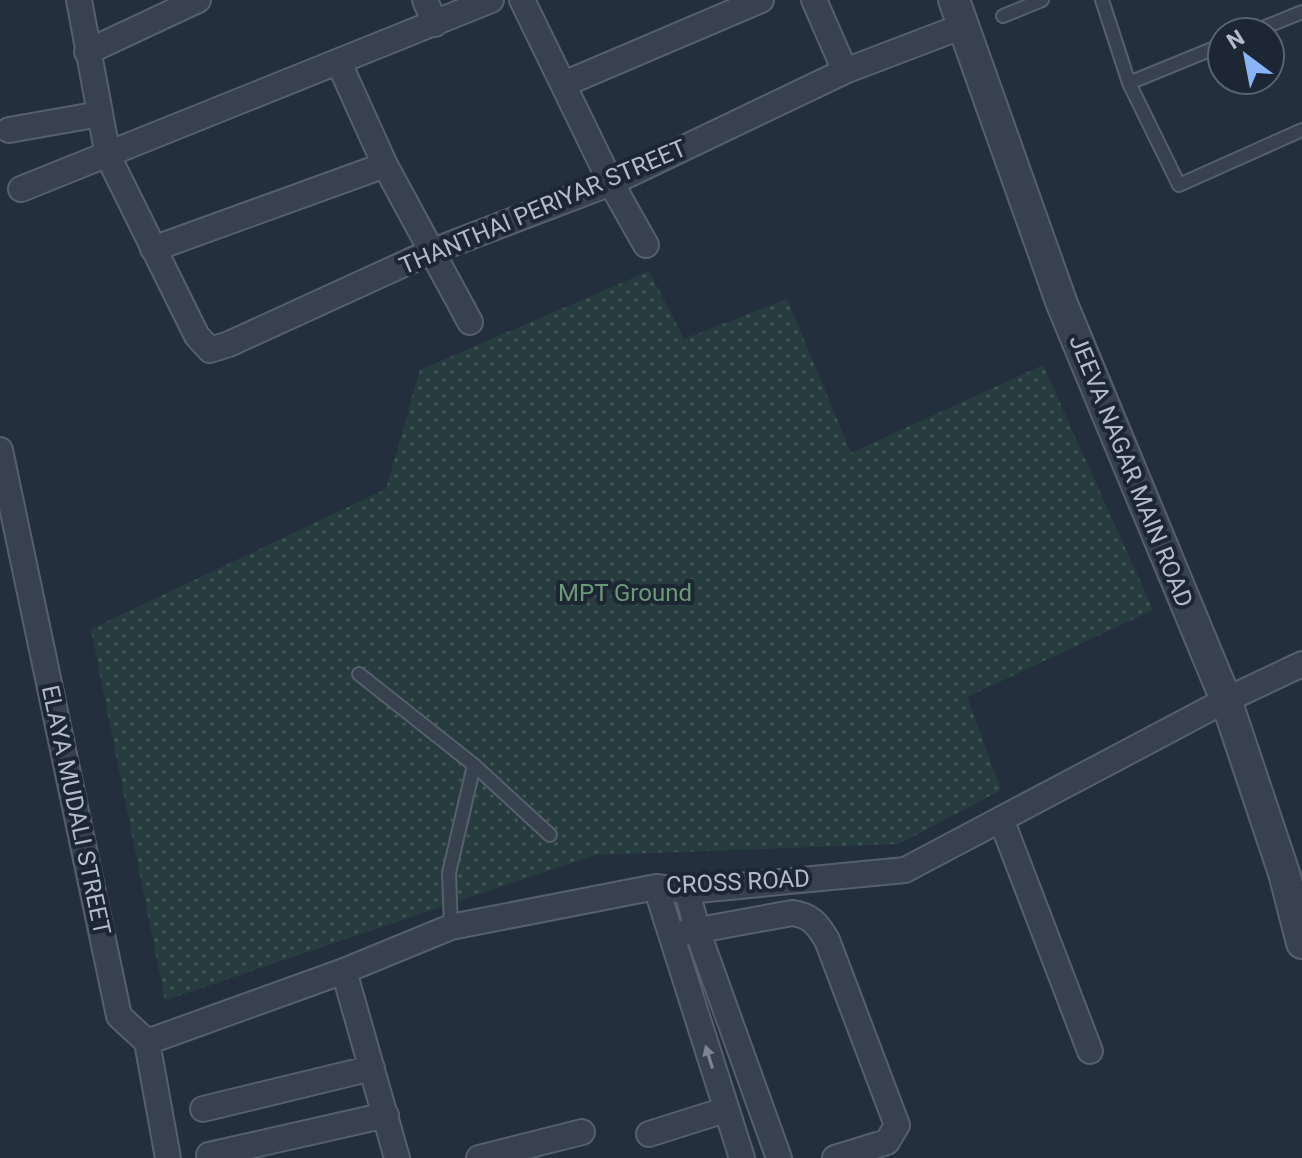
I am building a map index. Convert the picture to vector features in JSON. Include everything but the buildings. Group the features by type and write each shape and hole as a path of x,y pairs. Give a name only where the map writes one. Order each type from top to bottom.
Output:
{"street":[{"path":"79,0 108,156 153,249 385,165"},
{"path":"87,52 198,0"},
{"path":"425,0 435,24"},
{"path":"21,189 491,0"},
{"path":"522,0 611,183 646,245"},
{"path":"564,84 761,0"},
{"path":"814,0 845,71"},
{"name":"THANTHAI PERIYAR STREET","path":"153,249 197,336 210,350 430,252 611,183 959,13"},
{"name":"JEEVA NAGAR MAIN ROAD","path":"959,13 1062,304 1226,700 1284,873 1302,943"},
{"path":"339,63 385,165 470,322"},
{"path":"9,130 100,114"},
{"name":"ELAYA MUDALI STREET","path":"0,450 119,1016 147,1042"},
{"name":"CROSS ROAD","path":"147,1042 344,971 451,927 656,887 687,891 905,870 1226,700 1302,664"},
{"path":"1001,819 1090,1051"},
{"path":"656,887 742,1158"},
{"path":"687,891 698,932 779,1158"},
{"path":"672,935 792,913 805,914 818,924 827,940 897,1125 887,1142 835,1158"},
{"path":"344,971 397,1158"},
{"path":"147,1042 168,1158"},
{"path":"203,1109 372,1068"},
{"path":"649,1134 725,1110"},
{"path":"209,1155 386,1115"},
{"path":"479,1158 582,1132"}],"lane":[{"path":"1003,16 1042,0"},
{"path":"1102,0 1129,83 1179,185 1302,130"},
{"path":"1129,83 1206,52"},
{"path":"359,674 474,765 550,835"},
{"path":"451,927 449,873 474,765"}],"green space":[{"name":"MPT Ground","path":"649,271 684,339 787,299 851,453 1043,365 1153,610 967,697 1001,790 899,844 596,855 165,1000 91,629 386,489 420,370"}]}
